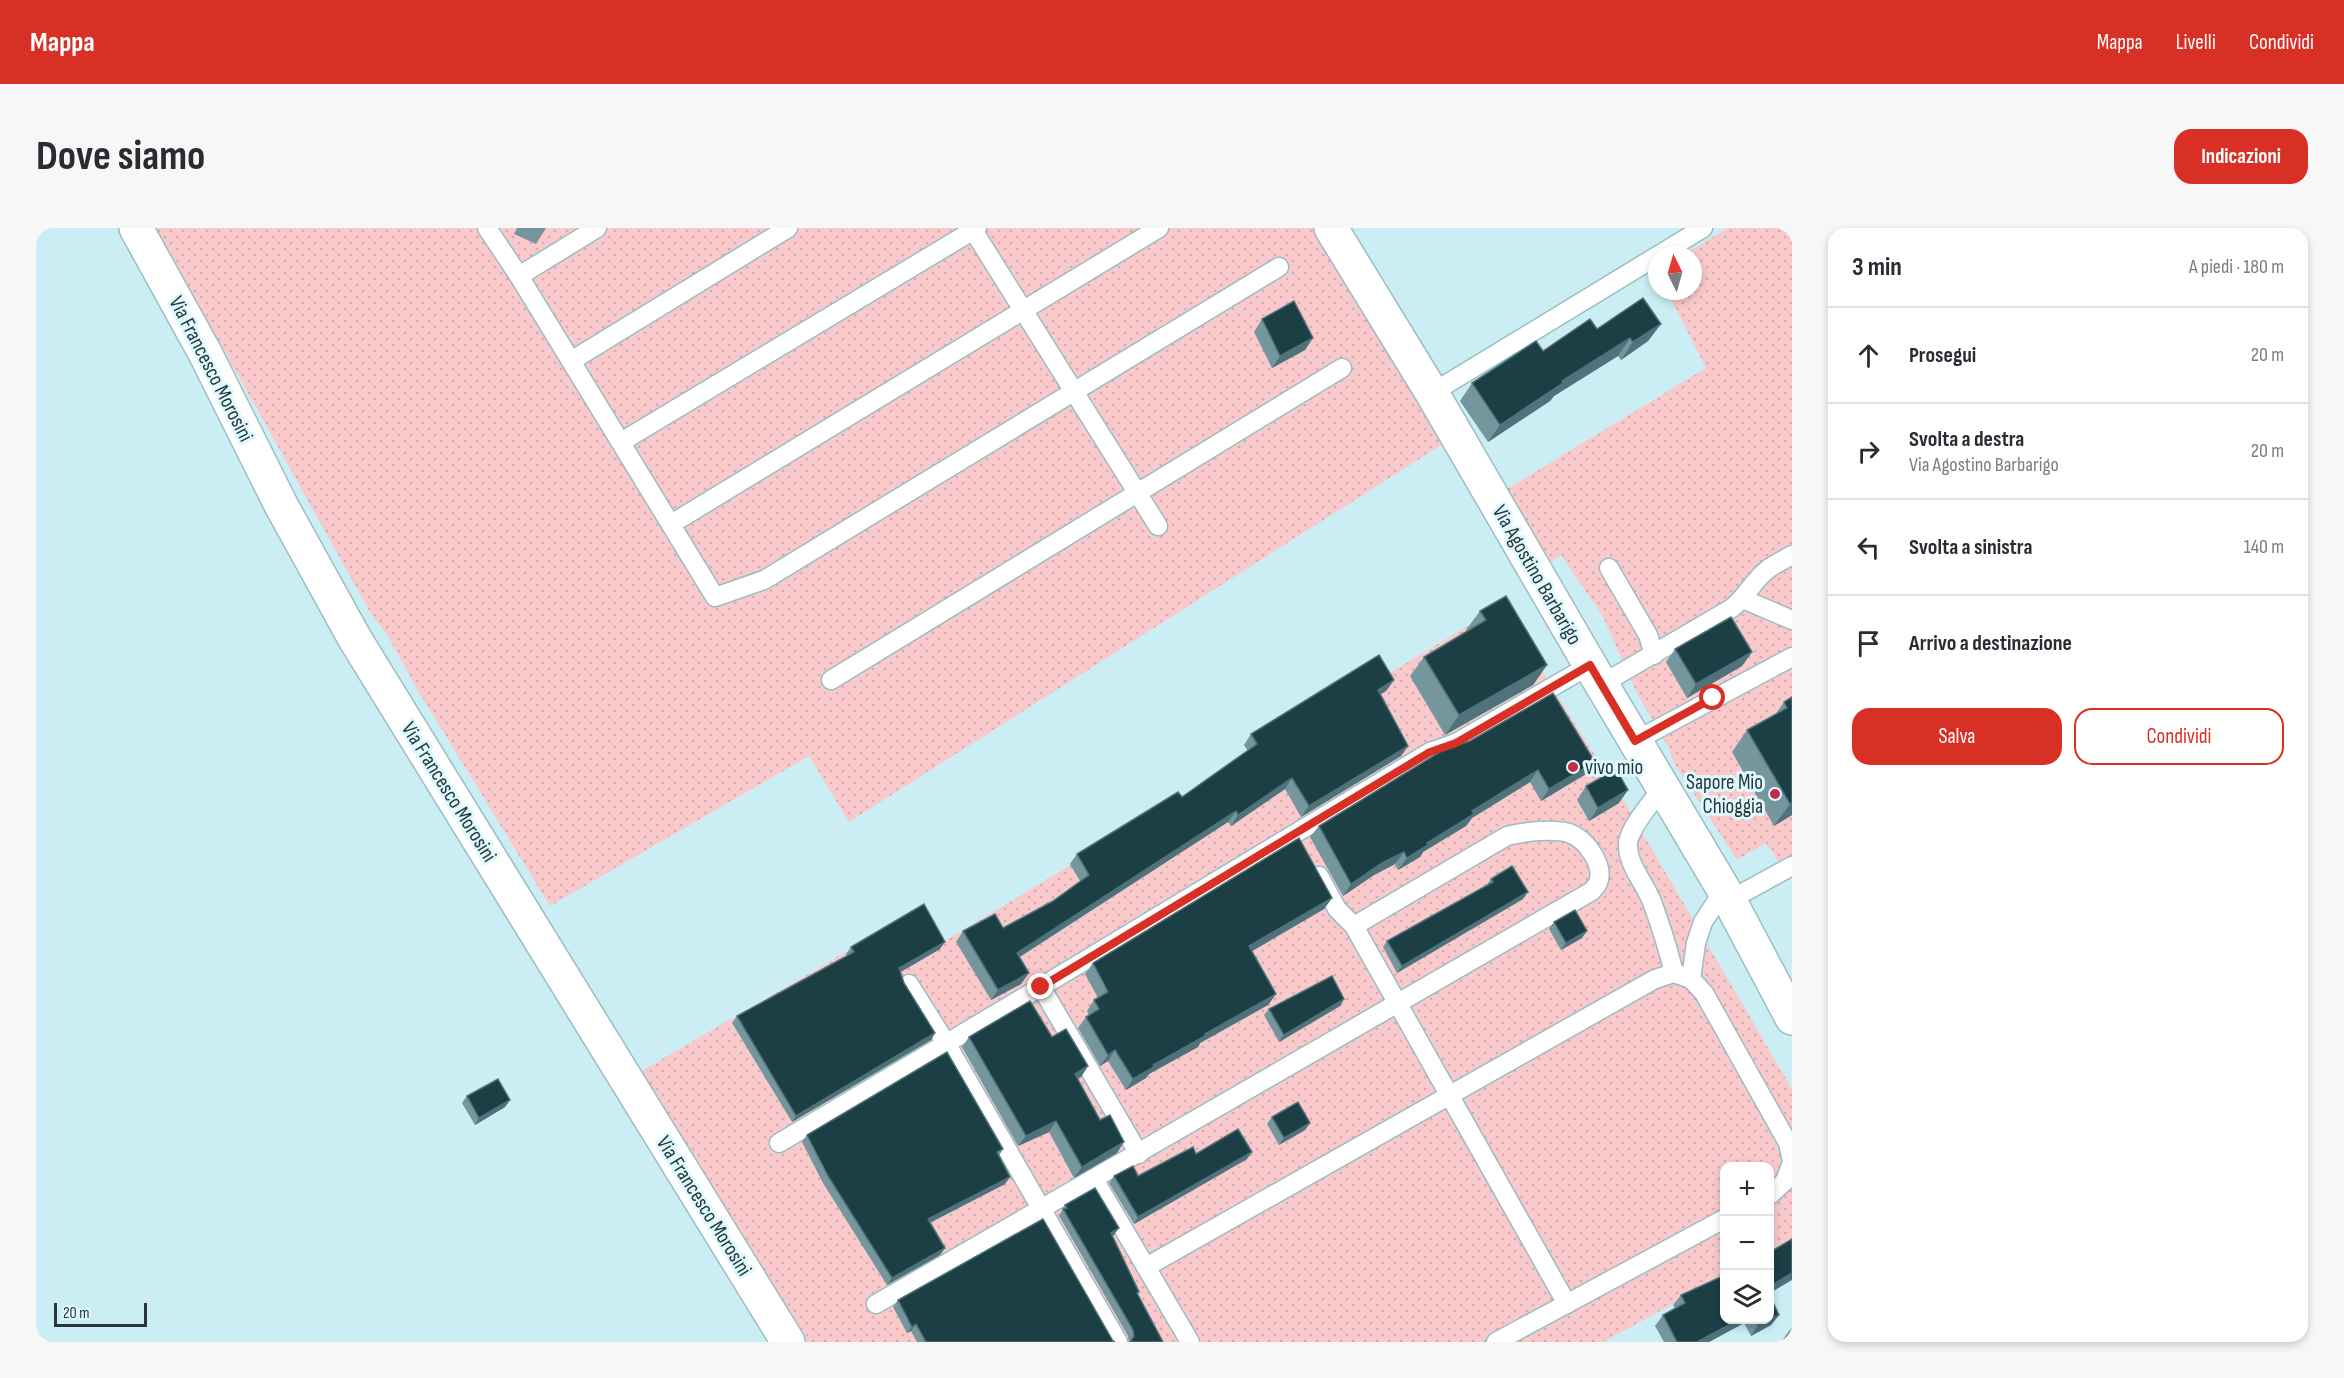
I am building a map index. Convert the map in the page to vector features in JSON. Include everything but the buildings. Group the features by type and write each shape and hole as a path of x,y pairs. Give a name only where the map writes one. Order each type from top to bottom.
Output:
{"street":[{"name":"Via Francesco Morosini","path":"136,228 205,353 281,505 355,639 788,1342"},
{"name":"Via Agostino Barbarigo","path":"1331,228 1432,393 1727,895 1792,1018"}],"lane":[{"path":"487,228 519,276 715,597 764,580 1279,267"},
{"path":"519,276 597,228"},
{"path":"571,361 788,228"},
{"path":"671,524 1159,228"},
{"path":"1674,246 1703,228"},
{"path":"621,442 975,229 1023,311 1158,526"},
{"path":"1432,393 1648,262"},
{"path":"831,680 1342,368"},
{"path":"779,1143 1430,752 1456,743 1596,675 1654,655 1732,608 1743,599 1751,586 1768,569 1792,555"},
{"path":"1609,568 1648,635 1654,655"},
{"path":"1743,599 1792,620"},
{"path":"1635,741 1792,657"},
{"path":"1663,787 1633,829 1628,843 1632,862 1651,898 1665,937 1683,976 1704,993 1788,1143 1792,1162 1785,1181 1774,1191"},
{"path":"876,1304 1095,1181 1397,1002 1592,891 1598,883 1599,865 1586,845 1569,833 1530,831 1507,836 1354,927"},
{"path":"1295,833 1337,909 1354,927 1567,1304"},
{"path":"1683,976 1703,922 1727,895 1792,866"},
{"path":"1146,1267 1655,979 1683,976"},
{"path":"909,984 946,1043 1118,1342"},
{"path":"1041,987 1139,1154"},
{"path":"1095,1181 1190,1342"},
{"path":"1496,1342 1720,1222"}],"shaded area":[{"path":"156,228 1319,228 1446,442 849,822 809,756 550,906 417,689 389,638 370,612"},
{"path":"1728,228 1792,228 1792,857 1778,861 1766,843 1737,860 1674,763 1669,748 1637,693 1602,615 1561,555 1549,563 1507,489 1706,368 1672,300 1702,300 1702,246 1698,246"},
{"path":"1501,606 1625,803 1792,1089 1792,1239 1774,1249 1774,1162 1720,1162 1720,1278 1603,1342 798,1342 640,1072 925,906 945,941"}],"place":[{"name":"vivo mio","path":"1573,767"},
{"name":"Sapore Mio Chioggia","path":"1775,794"}],"route":[{"path":"1041,987 1430,752 1456,743 1590,665 1635,741 1713,698"}]}
